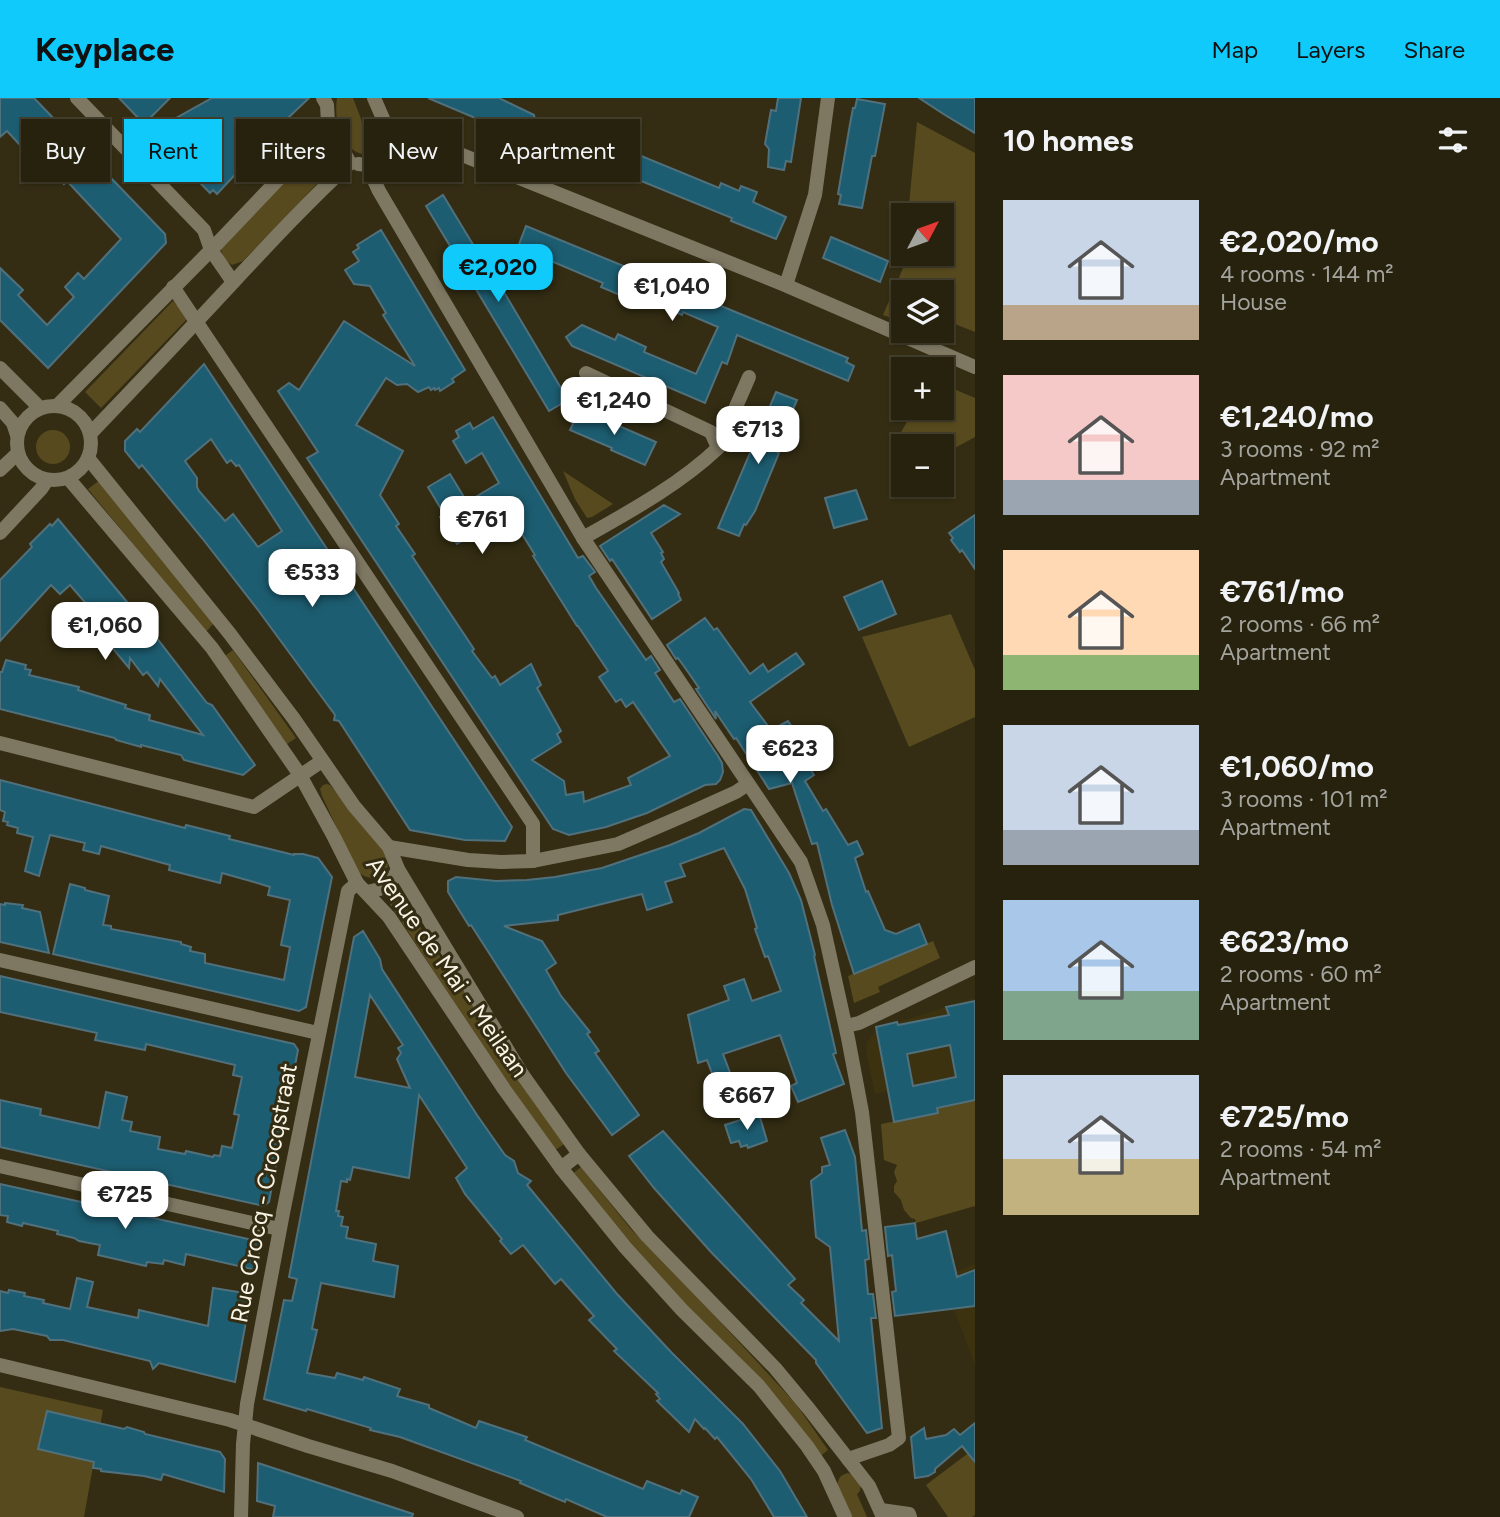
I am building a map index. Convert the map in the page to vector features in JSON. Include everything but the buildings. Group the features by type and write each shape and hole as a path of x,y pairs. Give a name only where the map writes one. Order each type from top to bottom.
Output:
{"street":[{"path":"77,98 204,230 211,250 233,282"},
{"path":"374,98 383,119"},
{"path":"786,285 815,195 828,98"},
{"path":"327,100 328,119"},
{"path":"462,155 786,285 975,367"},
{"path":"350,163 364,165"},
{"path":"57,406 276,182"},
{"path":"90,433 330,182"},
{"path":"375,182 583,538 801,862 823,925 846,1026 865,1133 899,1438 889,1446 848,1459 824,1471"},
{"path":"173,287 533,824 533,861"},
{"path":"0,368 40,408"},
{"path":"586,373 711,432 718,448"},
{"path":"583,538 638,506 702,463 718,448 749,377"},
{"path":"57,406 66,408 81,418 90,433 91,446 83,466 68,478 47,480 32,473 21,461 16,444 23,422 28,416 40,408 57,406"},
{"path":"0,408 13,423 18,435"},
{"path":"0,470 18,453"},
{"name":"Avenue de Mai - Meilaan","path":"88,458 230,634 294,719 354,806 389,847 398,870 522,1074 579,1154 647,1237 775,1368 869,1486 882,1513"},
{"name":"Avenue de Mai - Meilaan","path":"68,478 212,648 300,775 362,888 389,917 561,1168 625,1247 682,1310 759,1386 824,1471 845,1517"},
{"path":"0,533 47,480"},
{"path":"212,648 230,634"},
{"path":"0,743 254,807 322,761"},
{"path":"389,847 468,860 533,861 618,844 736,792 748,784"},
{"path":"362,888 381,890 392,882 398,870"},
{"name":"Rue Crocq - Crocqstraat","path":"241,1517 247,1404 279,1229 348,891 362,888"},
{"path":"0,960 318,1033"},
{"path":"846,1026 859,1023 975,967"},
{"path":"561,1168 579,1154"},
{"path":"0,1166 279,1229"},
{"path":"0,1365 230,1420 393,1471 517,1517"},
{"path":"882,1513 909,1516"}],"shaded area":[{"path":"337,98 353,98 364,134 362,154 350,148 350,119 337,119"},
{"path":"917,122 975,153 975,332 954,325 954,280 898,280 904,266 954,266 954,203 909,203"},
{"path":"284,182 319,182 243,261 232,265 221,249"},
{"path":"891,296 891,318 883,315"},
{"path":"173,301 189,317 101,408 85,392"},
{"path":"954,389 975,398 975,437 954,448 954,434 900,434 908,420 954,420"},
{"path":"53,430 65,435 70,447 65,459 53,464 41,459 36,447 41,435"},
{"path":"563,471 613,504 587,518"},
{"path":"100,480 214,623 205,633 88,489"},
{"path":"951,614 975,670 975,717 909,747 862,637"},
{"path":"233,650 296,738 287,744 225,656"},
{"path":"327,784 386,852 388,866 378,876 370,878 357,871 322,796 320,789"},
{"path":"398,894 566,1143 552,1152 388,901"},
{"path":"933,941 940,958 878,987 880,992 854,1003 848,976"},
{"path":"974,998 975,1072 875,1094 866,1051 867,1042 877,1029"},
{"path":"975,1090 975,1206 916,1223 904,1210 901,1200 894,1192 897,1181 894,1172 897,1165 884,1160 881,1124 938,1113 935,1098"},
{"path":"581,1167 630,1228 796,1404 828,1450 819,1457 571,1175"},
{"path":"975,1264 975,1365 954,1309 950,1274"},
{"path":"0,1387 103,1410 84,1517 0,1517"},
{"path":"975,1448 975,1515 948,1517 926,1485"},
{"path":"848,1473 861,1483 857,1494 867,1517 851,1517 842,1499 838,1480"}]}
